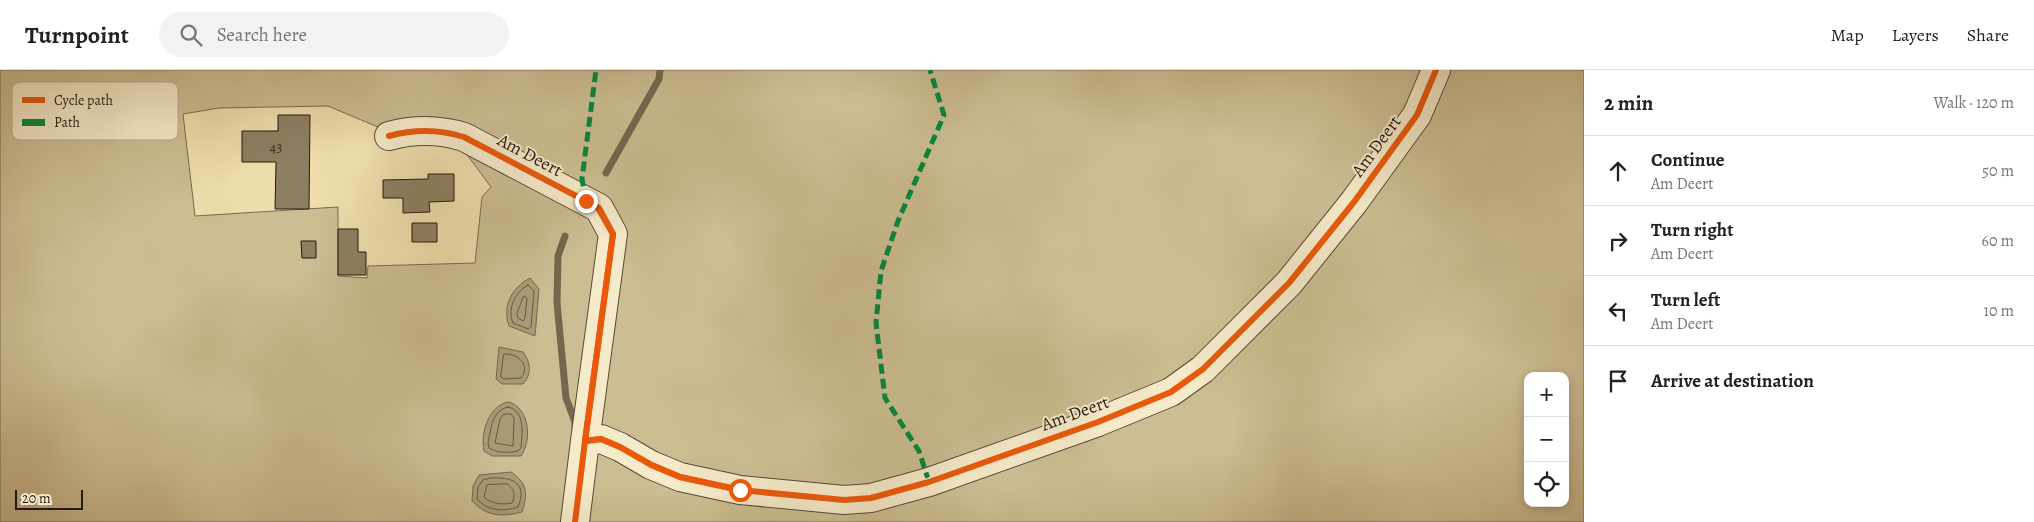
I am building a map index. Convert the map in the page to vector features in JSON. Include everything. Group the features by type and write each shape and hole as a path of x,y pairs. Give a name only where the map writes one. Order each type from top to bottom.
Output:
{"street":[{"name":"Am Deert","path":"585,441 601,439 680,477 740,490 844,500 871,498 929,482 1098,422 1171,392 1209,363 1289,282 1354,202 1417,115 1436,70"},
{"name":"Am Deert","path":"389,136 411,130 446,132 464,137 598,208 613,234 575,522"}],"shaded area":[{"path":"0,70 1584,70 1584,522 0,522","holes":["328,106 385,130 470,134 465,152 491,187 482,197 475,263 368,266 367,278 338,276 338,207 195,216 183,114 219,108"]}],"water":[{"path":"530,278 539,289 535,336 509,326 507,318 510,298 518,287"},
{"path":"499,347 523,352 528,360 529,372 523,384 502,384 496,379"},
{"path":"508,402 521,410 525,417 528,434 525,450 521,456 492,456 484,451 483,444 487,421 496,409"},
{"path":"511,472 524,485 526,494 522,512 508,515 489,513 472,501 473,486 479,475"}],"building":[{"path":"278,115 310,115 309,209 275,209 276,162 242,162 242,131 278,131"},
{"path":"428,174 454,174 454,201 429,202 430,212 403,213 403,198 383,198 383,180 428,179"},
{"path":"412,223 437,223 437,242 412,242"},
{"path":"338,229 358,229 358,252 366,252 366,275 338,275"},
{"path":"301,241 316,241 316,258 302,258"}],"waterway":[{"path":"606,173 659,79 660,70"},
{"path":"565,236 558,256 557,303 566,398 575,422 575,428"}],"marked path":[{"path":"586,201 582,179 596,70"},
{"path":"929,482 919,451 885,398 876,323 881,271 898,221 944,115 930,70"}],"cycle path":[{"path":"575,522 585,441 601,439 620,447 651,465 680,477 740,490 844,500 871,498 929,482 1098,422 1171,392 1203,369 1289,283 1354,202 1417,115 1436,70"},
{"path":"389,136 426,131 445,132 464,137 599,208 613,234 585,441"}],"route":[{"path":"586,201 598,208 613,234 585,441 601,439 680,477 740,490"}]}
